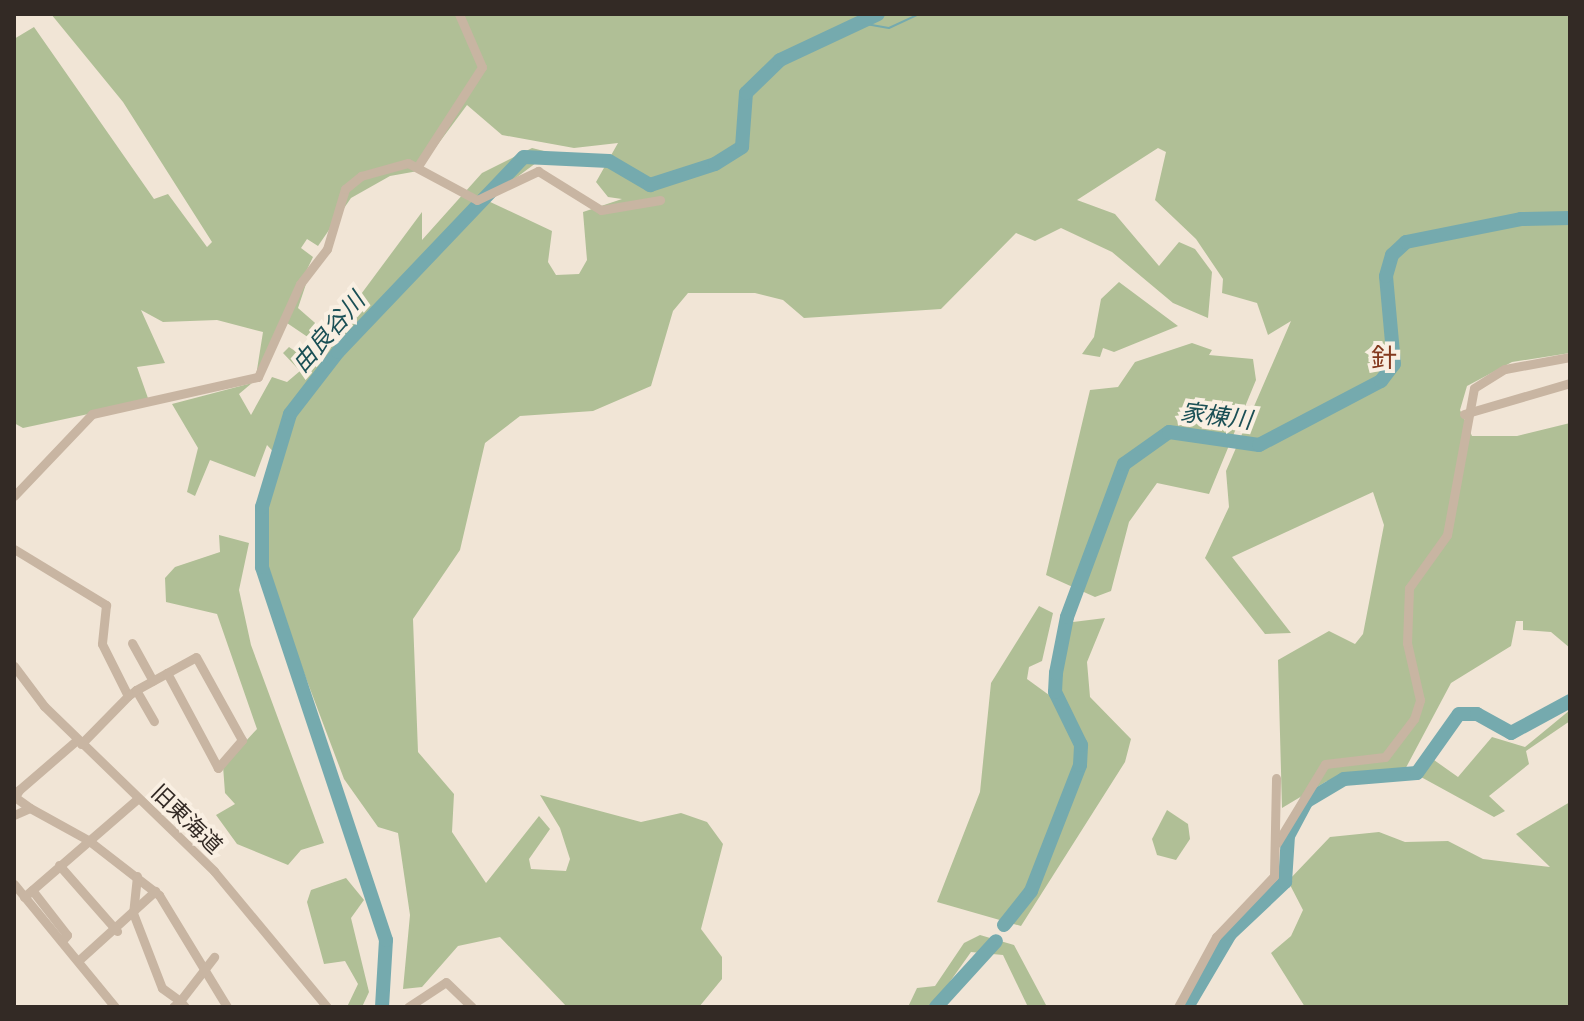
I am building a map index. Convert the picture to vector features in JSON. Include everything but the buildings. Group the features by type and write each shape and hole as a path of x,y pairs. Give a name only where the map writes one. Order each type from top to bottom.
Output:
{"street":[{"path":"418,166 482,67 459,14"},
{"path":"14,496 92,414 258,377 300,284 327,249 345,189 371,173 418,166 477,200 538,171 601,210 660,200"},
{"path":"1277,843 1325,764 1385,757 1414,719 1420,700 1405,608 1414,576 1450,526 1464,414 1474,388 1494,374 1570,357"},
{"path":"1464,414 1570,383"},
{"path":"14,549 106,605 102,644 132,693 154,721"},
{"path":"132,643 153,681"},
{"path":"167,673 218,768 242,740 196,657 167,673 132,693 79,742 19,790 15,797 88,840 155,891 206,968 227,1007"},
{"name":"旧東海道","path":"14,666 79,742 214,871 327,1007"},
{"path":"1178,1007 1216,937 1274,876 1276,778"},
{"path":"28,893 137,799"},
{"path":"14,815 30,808"},
{"path":"59,865 117,931"},
{"path":"137,876 133,913 155,974 179,1005 214,957"},
{"path":"14,884 28,893 115,1007"},
{"path":"79,960 117,931 155,891"},
{"path":"408,1007 446,982 472,1007"}],"green space":[{"path":"51,14 1570,14 1570,353 1512,362 1467,386 1460,410 1472,436 1517,436 1570,423 1570,648 1551,632 1523,630 1523,621 1516,621 1511,646 1451,683 1401,777 1327,781 1282,808 1278,660 1329,631 1355,644 1363,634 1384,525 1373,492 1232,557 1291,633 1265,634 1205,558 1229,507 1226,471 1291,321 1268,335 1257,303 1222,293 1223,279 1196,239 1155,200 1166,152 1158,148 1077,200 1115,214 1159,266 1179,242 1195,249 1212,272 1208,318 1173,303 1112,252 1061,228 1035,241 1016,233 941,309 804,318 783,300 755,293 688,293 673,311 651,386 593,411 520,416 485,443 460,550 413,619 418,752 454,794 452,832 486,883 539,816 550,829 529,859 531,869 566,871 570,859 560,828 540,795 641,822 681,813 707,822 723,844 701,929 722,957 722,979 699,1007 567,1007 500,937 458,946 422,987 403,989 410,915 398,833 378,827 344,779 266,572 267,505 280,459 267,445 255,477 210,460 195,496 187,492 198,448 172,404 252,383 239,394 251,415 272,377 287,382 300,371 283,353 289,347 307,359 321,346 287,323 310,272 298,308 330,336 422,212 422,240 482,173 532,148 544,151 540,160 486,200 552,231 548,262 556,275 579,274 587,260 583,212 622,199 608,197 596,182 618,143 574,148 502,135 467,105 418,171 390,176 351,198 318,246 307,239 301,248 313,257 256,376 263,332 217,320 163,322 141,310 165,363 137,367 149,401 23,428 14,423 14,39 34,27 154,199 168,194 207,247 212,242 123,102"},
{"path":"1119,282 1178,326 1114,352 1103,348 1100,357 1082,354 1094,337 1101,299"},
{"path":"1192,343 1212,350 1209,355 1253,359 1256,380 1209,494 1157,483 1129,522 1111,591 1095,597 1046,575 1090,390 1118,387 1135,362"},
{"path":"219,535 249,543 239,590 251,645 324,843 301,850 288,865 237,844 216,815 235,804 225,793 223,766 257,729 217,614 166,602 165,578 175,567 220,552"},
{"path":"1039,606 1053,613 1042,661 1029,667 1027,679 1060,703 1065,623 1105,618 1087,662 1090,697 1131,739 1125,762 1021,926 937,902 980,792 991,683"},
{"path":"1570,710 1570,721 1526,751 1529,764 1489,796 1505,811 1494,817 1421,777 1434,760 1458,777 1492,737 1525,747"},
{"path":"1570,802 1570,1007 1305,1007 1271,953 1291,936 1303,910 1288,881 1330,837 1379,832 1405,842 1448,841 1483,859 1550,867 1516,834"},
{"path":"1167,810 1188,824 1190,839 1176,860 1157,855 1152,839"},
{"path":"346,878 364,900 351,918 369,992 362,1007 347,1007 358,984 345,961 324,964 307,902 311,890"},
{"path":"980,935 1014,945 1046,1005 1028,1007 1003,955 971,952 932,1007 908,1007 917,988 935,986 964,943"}],"waterway":[{"name":"由良谷川","path":"382,1007 386,940 262,567 262,507 290,414 338,352 524,157 609,161 650,185 715,164 742,147 746,93 780,60 878,14"},
{"path":"866,24 889,28 919,14"},
{"name":"家棟川","path":"1004,925 1031,891 1080,765 1081,745 1055,692 1056,673 1067,617 1124,464 1169,432 1259,445 1381,381 1394,364 1386,276 1392,255 1406,242 1521,219 1570,218"},
{"path":"1187,1007 1230,934 1285,882 1288,836 1307,801 1344,779 1417,773 1459,714 1477,714 1511,733 1570,701"},
{"name":"家棟川","path":"936,1007 996,941"}],"district":[{"name":"針","path":"1384,360"}]}
